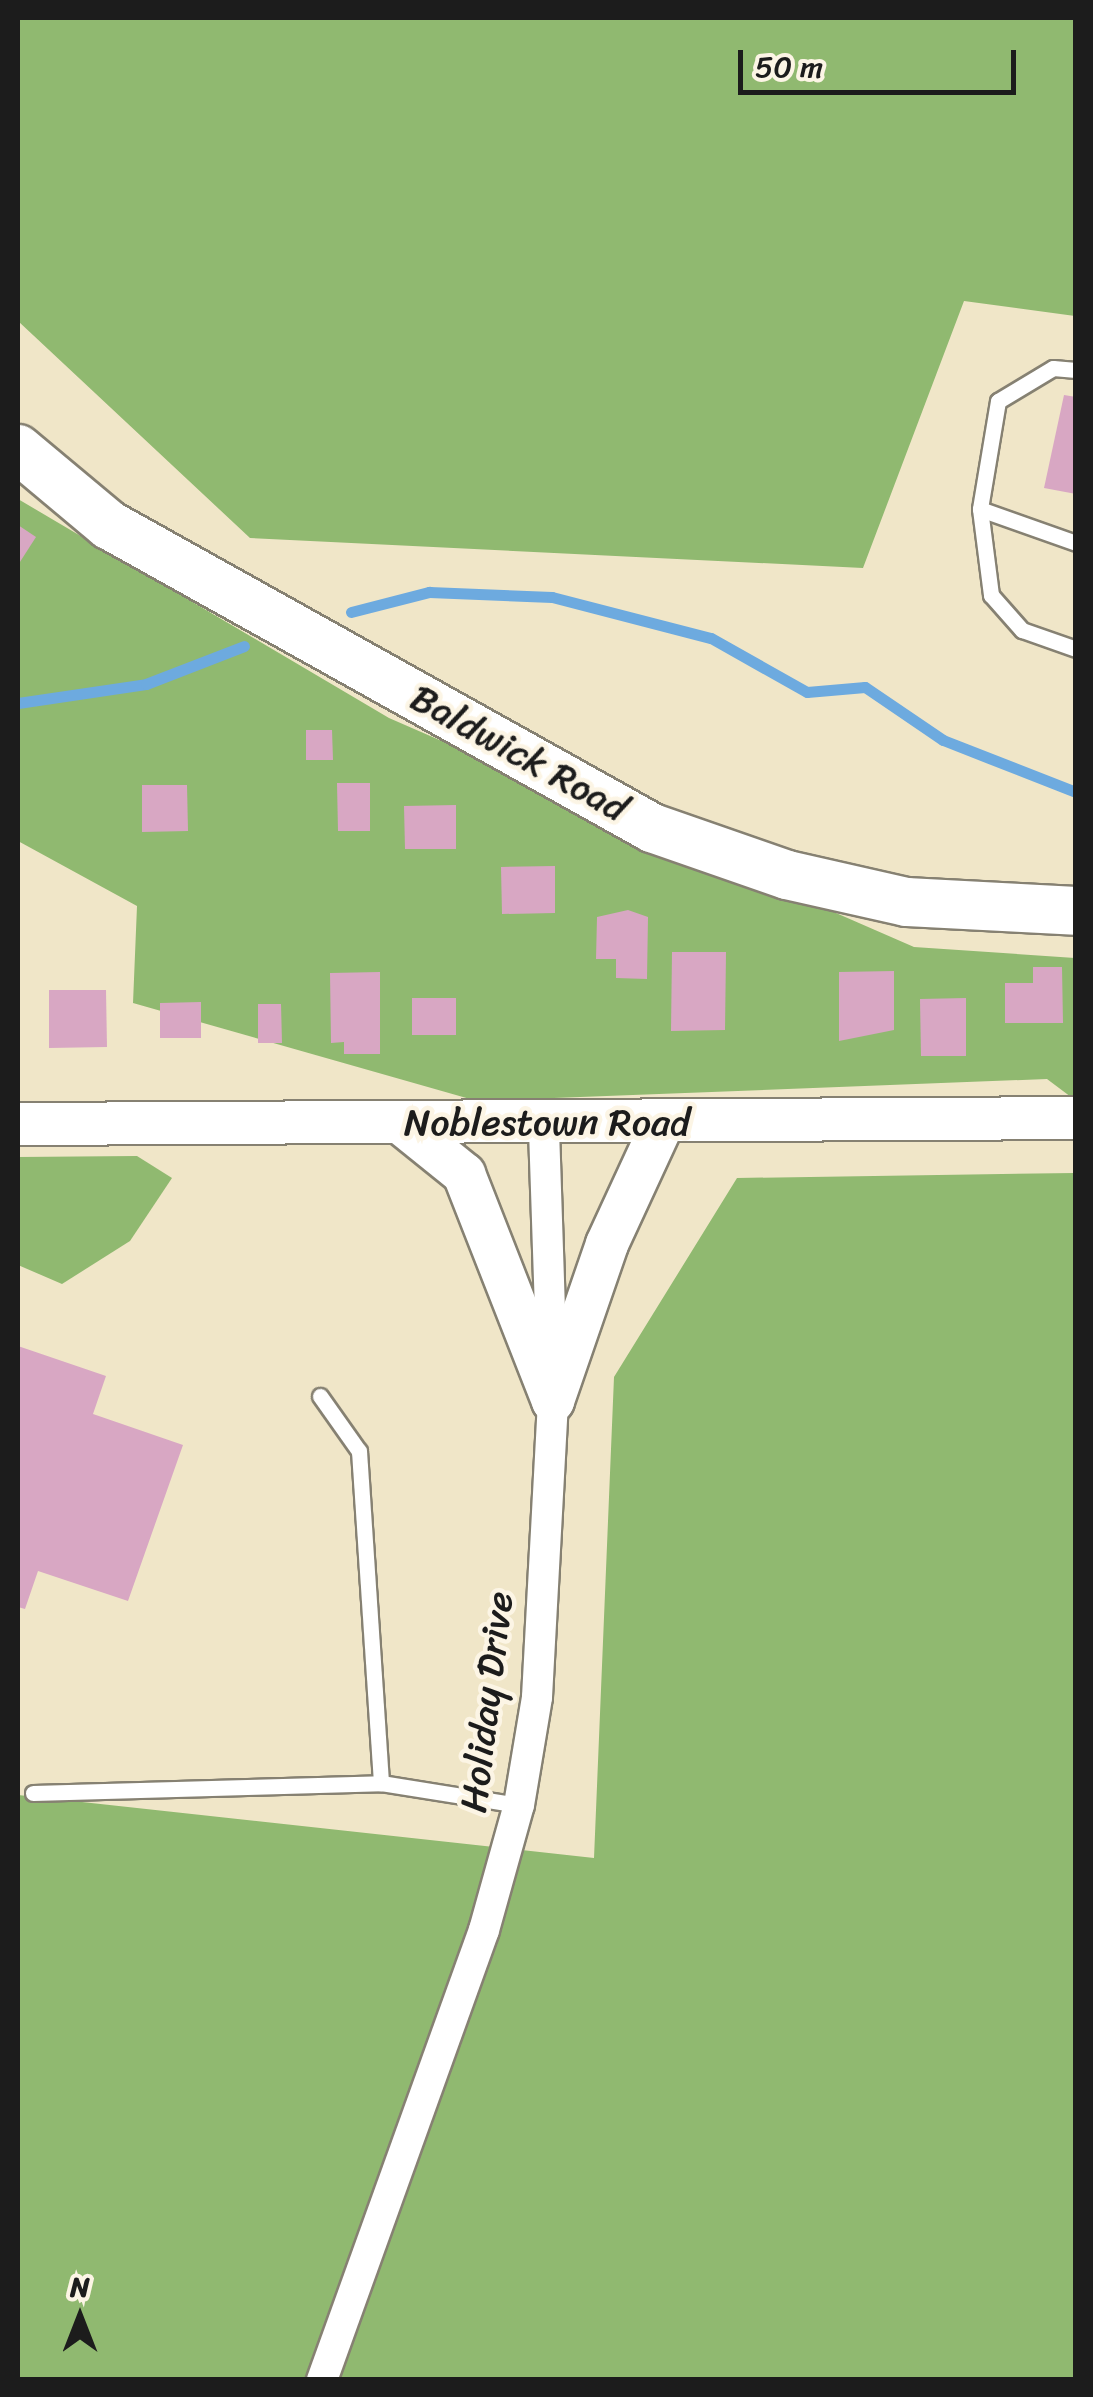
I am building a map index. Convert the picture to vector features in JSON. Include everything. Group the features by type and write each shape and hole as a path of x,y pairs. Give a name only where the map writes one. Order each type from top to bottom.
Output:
{"main road":[{"name":"Baldwick Road","path":"18,449 109,524 652,828 787,875 906,902 1076,911"},
{"name":"Noblestown Road","path":"18,1124 1076,1118"},
{"path":"553,1401 607,1244 663,1123"},
{"path":"402,1124 464,1174 553,1401"}],"street":[{"name":"Holiday Drive","path":"322,2380 484,1930 519,1805 537,1696 553,1401 544,1123"}],"lane":[{"path":"1076,370 1053,368 998,401 980,508 991,595 1022,630 1076,650"},
{"path":"980,508 1076,543"},
{"path":"320,1396 359,1451 381,1783"},
{"path":"33,1793 381,1783 519,1805"}],"green space":[{"path":"18,18 1075,18 1075,316 964,301 863,568 250,538 18,321"},
{"path":"18,499 389,718 914,947 1075,958 1075,1100 1047,1079 477,1101 133,1003 137,906 18,841"},
{"path":"137,1156 172,1178 130,1241 62,1284 18,1265 18,1157"},
{"path":"1075,1173 1075,2379 18,2380 18,1795 594,1858 614,1377 737,1178"}],"building":[{"path":"1064,395 1076,397 1076,494 1044,488"},
{"path":"18,525 36,537 18,565"},
{"path":"306,730 332,730 333,760 306,760"},
{"path":"337,783 370,783 370,831 338,831"},
{"path":"142,785 187,785 188,831 142,832"},
{"path":"456,805 456,849 405,849 404,806"},
{"path":"555,866 555,913 502,914 501,867"},
{"path":"628,910 648,917 647,979 616,978 616,959 596,959 597,917"},
{"path":"672,952 726,952 725,1030 671,1031"},
{"path":"1033,967 1062,967 1063,1023 1005,1023 1005,983 1033,983"},
{"path":"894,971 894,1030 839,1041 839,972"},
{"path":"380,972 380,1054 344,1054 344,1042 331,1043 330,973"},
{"path":"49,990 106,990 107,1047 49,1048"},
{"path":"412,998 456,998 456,1035 412,1035"},
{"path":"966,998 966,1056 921,1056 920,999"},
{"path":"201,1002 201,1038 160,1038 160,1003"},
{"path":"258,1004 281,1004 282,1043 258,1043"},
{"path":"18,1346 106,1376 93,1414 183,1445 128,1601 38,1571 25,1609 18,1607"}],"waterway":[{"path":"351,612 429,592 552,597 711,638 807,692 865,687 943,740 1076,792"},
{"path":"18,703 146,684 244,646"}]}
